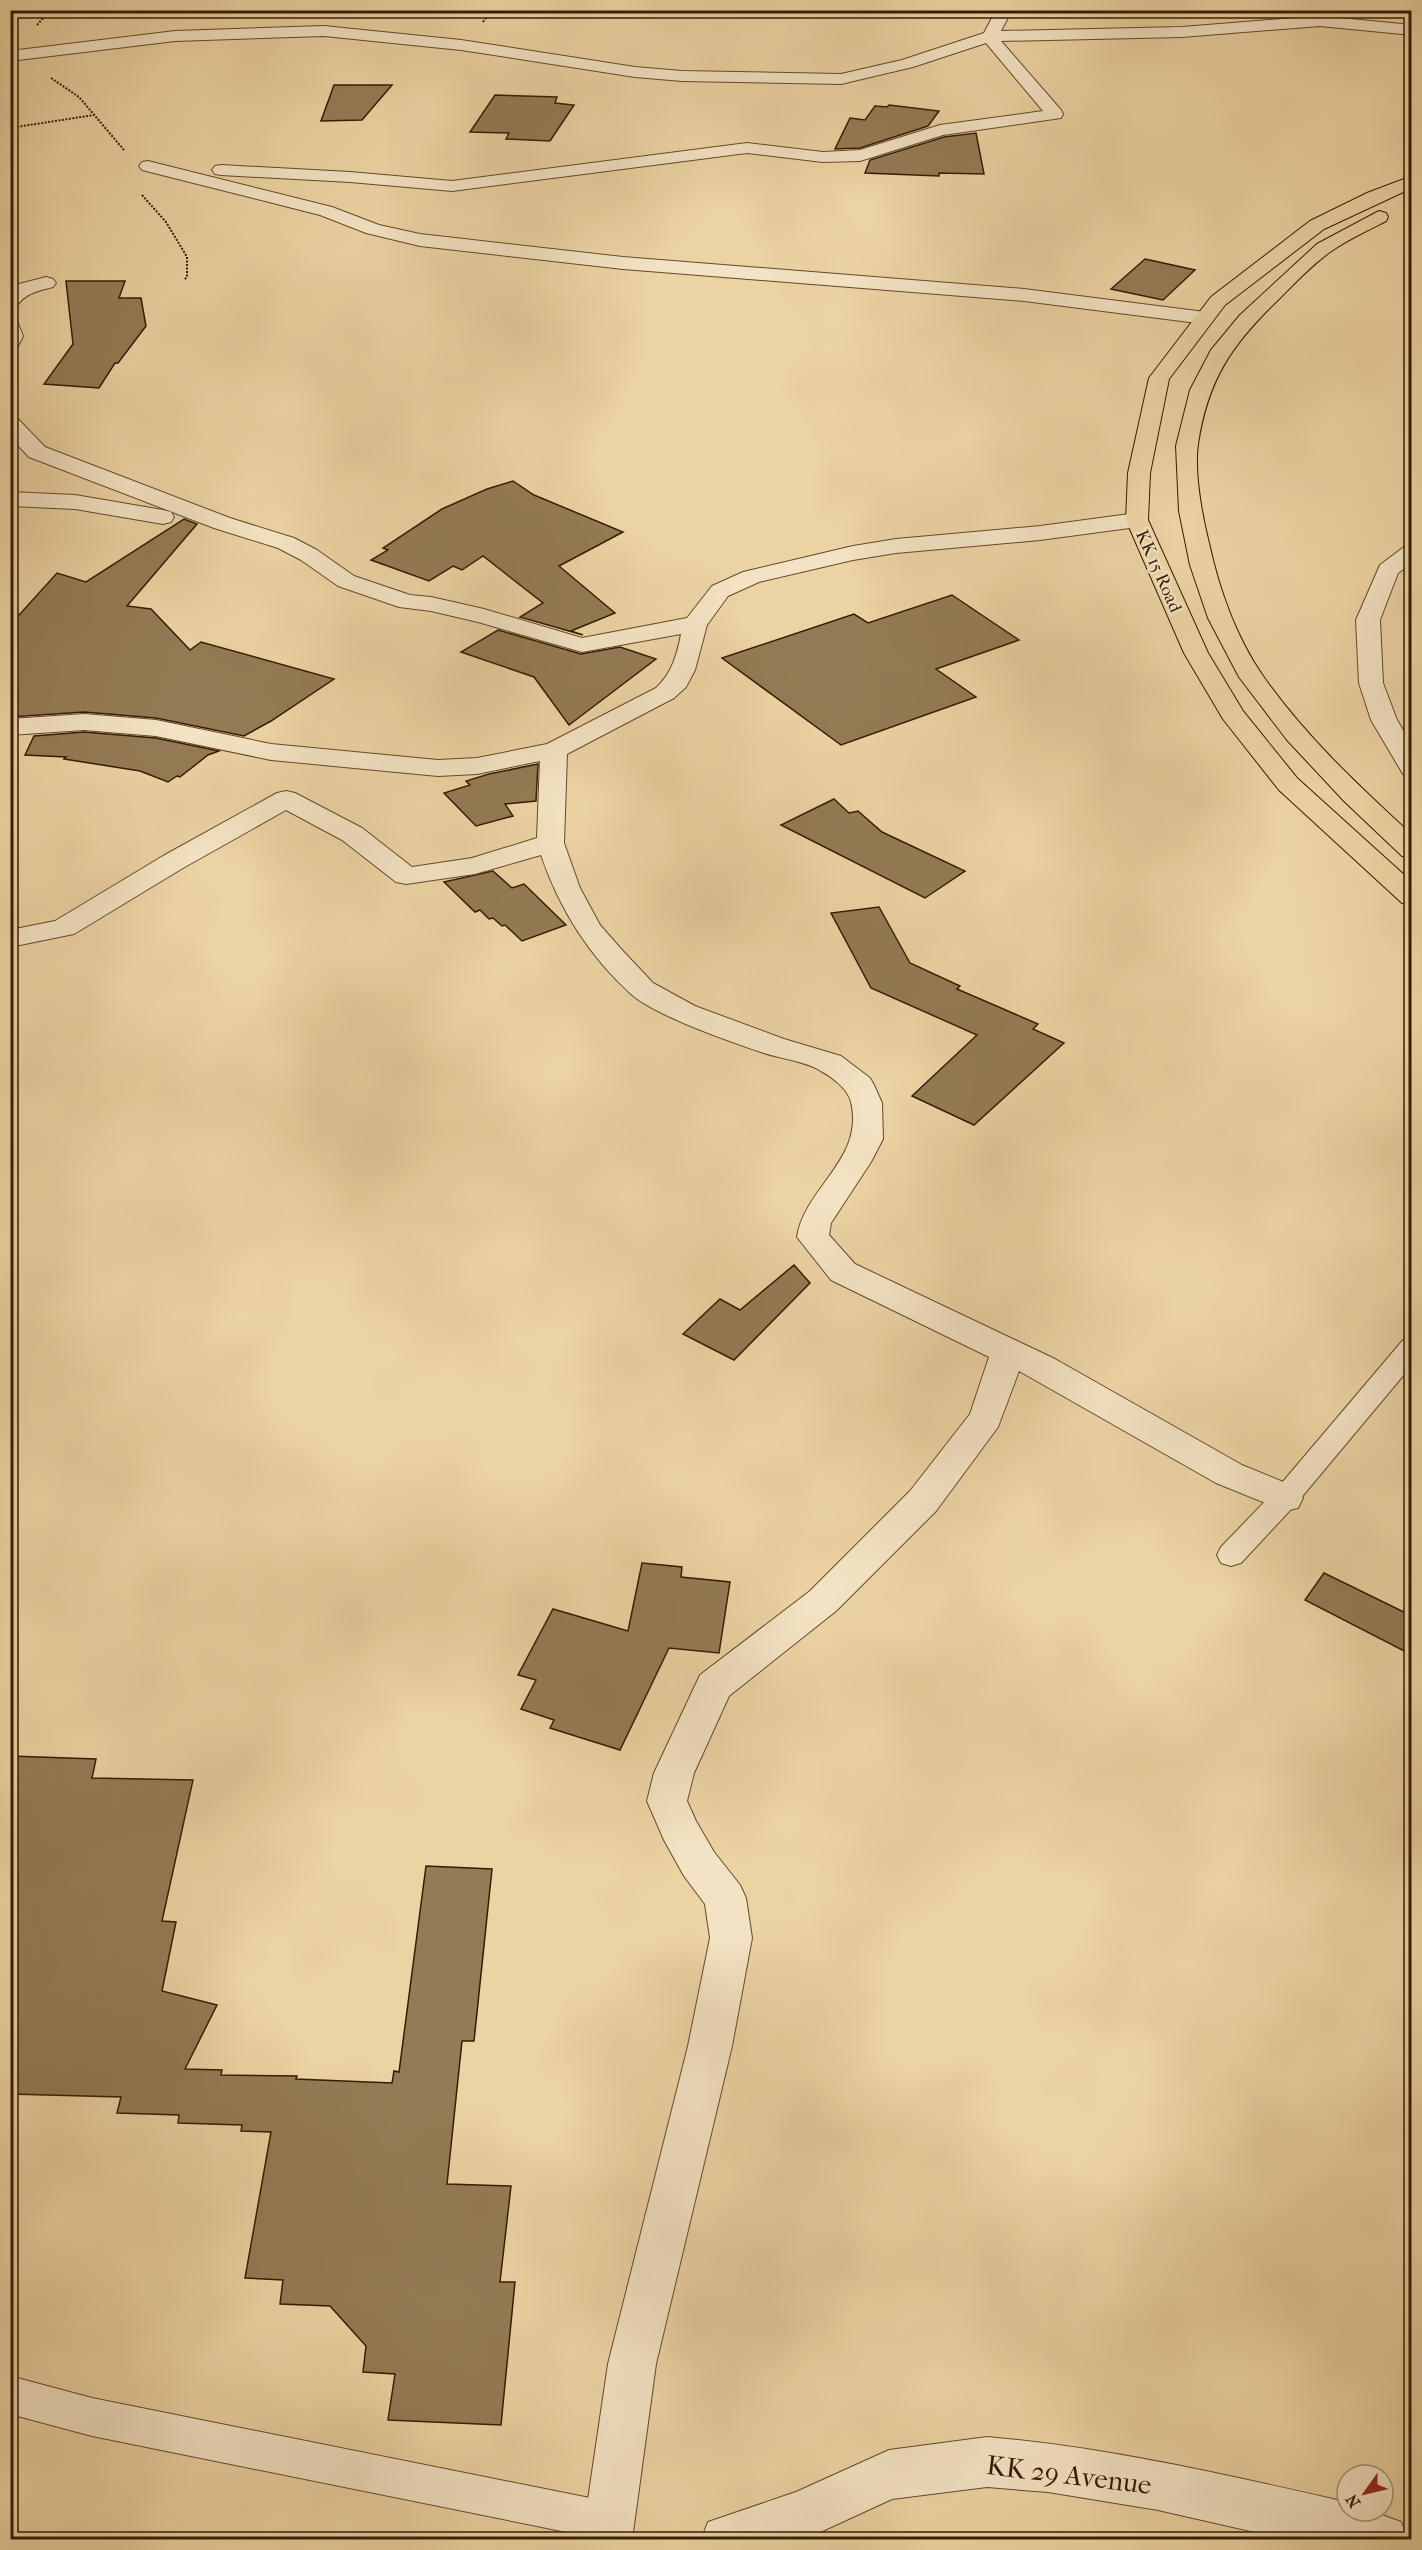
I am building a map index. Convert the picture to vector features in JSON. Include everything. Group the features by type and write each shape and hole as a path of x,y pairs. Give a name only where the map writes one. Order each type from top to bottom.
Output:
{"highway":[{"name":"KK 15 Road","path":"1412,181 1372,197 1317,225 1218,301 1159,378 1139,473 1137,520 1196,652 1232,714 1288,784 1412,897"},
{"name":"KK 15 Road","path":"1412,200 1324,249 1288,279 1247,319 1221,350 1200,390 1187,446 1190,512 1202,565 1220,618 1251,677 1296,735 1353,795 1412,850"}],"street":[{"path":"990,36 1004,10"},
{"path":"10,56 36,51 175,36 324,31 470,46 635,72 682,76 841,79 907,64 990,36 1182,32 1320,21 1412,30"},
{"path":"990,36 999,50 1054,114 941,130 895,147 847,157 817,157 778,150 747,148 452,186 350,177 140,166 326,211 372,229 420,240 623,263 1024,295 1205,318"},
{"path":"10,302 11,297 26,288 46,283"},
{"path":"10,325 13,336 10,344"},
{"path":"10,424 19,439 55,460 222,523 286,543 309,555 346,581 407,602 431,604 484,615 582,645 695,624"},
{"path":"10,499 75,502 153,516 222,523"},
{"path":"10,727 84,722 156,728 271,752 438,768 477,766 555,750 665,693 677,682 690,650 695,624 720,591 751,577 896,546 1040,533 1137,520"},
{"path":"1412,552 1388,570 1368,620 1371,683 1384,720 1412,768"},
{"path":"555,750 552,765 554,777 550,843 566,888 588,928 643,989 685,1012 773,1046 830,1063 859,1085 867,1103 867,1139 855,1162 814,1222 813,1237 843,1272 1043,1368 1229,1474 1285,1498"},
{"path":"10,939 64,928 173,862 286,799 352,834 406,876 475,866 550,843"},
{"path":"608,2530 632,2364 710,2046 731,1938 725,1898 699,1864 678,1828 667,1801 674,1773 714,1686 823,1601 923,1501 986,1418 1008,1352"},
{"name":"KK 29 Avenue","path":"726,2540 802,2515 889,2475 987,2462 1048,2467 1158,2485 1333,2524 1383,2540"}],"lane":[{"path":"1231,1555 1285,1498 1412,1347"},
{"path":"10,2395 92,2417 471,2495 608,2530"}],"path":[{"path":"10,128 94,115"}],"building":[{"path":"334,85 392,85 362,120 321,121"},
{"path":"495,95 557,97 555,103 574,105 550,141 506,139 509,133 470,132"},
{"path":"889,105 939,111 928,126 860,148 835,149 850,118 865,120 875,106 887,107"},
{"path":"976,133 984,174 939,173 939,176 865,173 870,160 944,137"},
{"path":"1145,259 1195,270 1163,300 1111,289"},
{"path":"66,281 125,281 119,298 141,298 146,326 118,363 115,363 99,388 44,384 73,344"},
{"path":"513,481 534,495 623,532 559,566 615,613 571,631 583,635 520,617 543,603 483,556 462,570 453,566 429,581 371,560 388,550 383,548 442,509 487,489"},
{"path":"184,519 197,524 127,606 151,609 190,650 201,642 334,679 244,736 156,718 84,712 10,717 10,625 57,573 86,582"},
{"path":"952,595 1019,640 936,669 976,697 841,745 722,658 854,614 868,623"},
{"path":"498,630 581,654 620,647 656,659 569,725 534,677 461,652"},
{"path":"84,732 156,738 219,751 208,755 180,777 177,776 168,782 140,771 64,759 66,757 25,755 34,736"},
{"path":"538,764 536,801 505,804 513,816 476,826 444,793 470,785 466,781"},
{"path":"834,799 849,813 858,811 882,832 965,871 925,898 781,825"},
{"path":"493,871 512,888 524,884 566,925 522,941 505,925 502,926 493,918 489,919 480,910 475,912 444,882"},
{"path":"879,907 910,963 960,986 957,989 1038,1024 1033,1029 1064,1043 974,1125 912,1096 977,1035 871,988 831,913"},
{"path":"794,1265 810,1283 734,1360 683,1334 720,1299 740,1310"},
{"path":"642,1563 682,1567 681,1577 730,1582 719,1653 669,1648 620,1750 550,1728 554,1720 521,1709 536,1680 518,1675 553,1609 628,1631"},
{"path":"1324,1573 1412,1616 1412,1655 1305,1600"},
{"path":"10,1756 96,1759 92,1778 193,1780 162,1921 176,1922 162,1991 217,2005 185,2069 222,2070 221,2075 297,2076 296,2079 392,2083 394,2071 399,2072 426,1866 492,1869 474,2041 462,2041 447,2184 511,2186 500,2282 515,2282 501,2425 388,2420 395,2374 363,2372 366,2346 330,2306 280,2304 283,2280 245,2278 271,2132 241,2131 242,2125 178,2123 179,2115 117,2113 121,2097 10,2094"}]}
